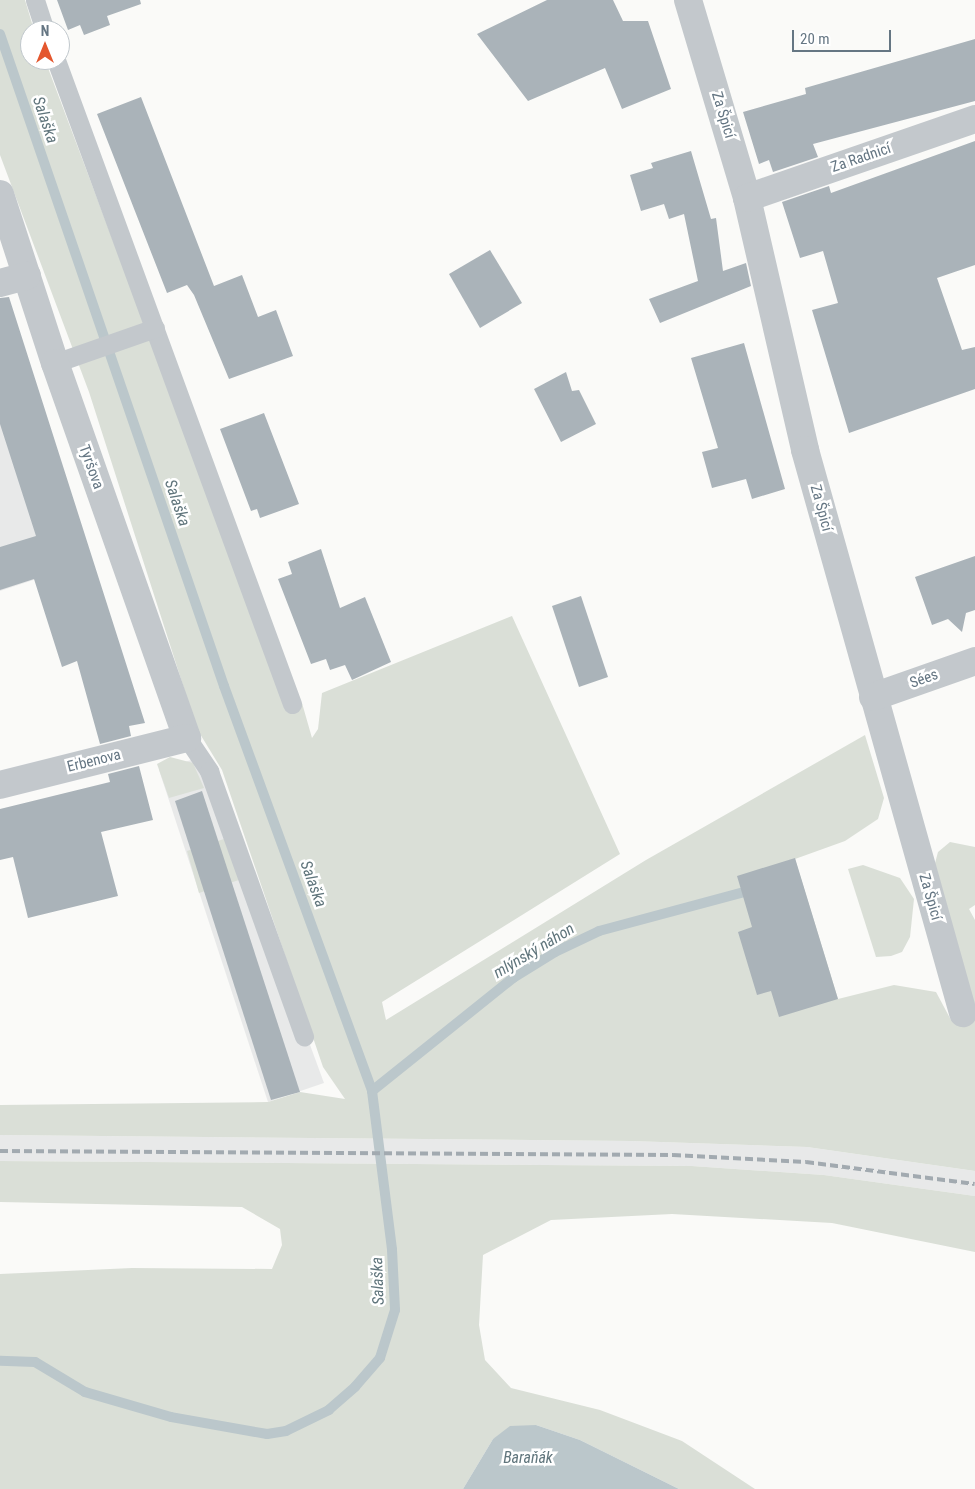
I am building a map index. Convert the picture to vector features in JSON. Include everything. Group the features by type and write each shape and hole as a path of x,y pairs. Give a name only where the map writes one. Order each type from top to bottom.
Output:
{"street":[{"name":"Za Špicí","path":"688,0 748,198 805,450 963,1013"},
{"name":"Za Radnicí","path":"748,198 975,119"},
{"name":"Tyršova","path":"0,194 54,364 187,738"},
{"path":"0,283 27,276"},
{"name":"Sées","path":"873,697 975,661"},
{"name":"Erbenova","path":"0,785 187,738"}],"lane":[{"path":"35,0 42,20"},
{"path":"60,70 292,704"},
{"path":"54,364 154,328"},
{"path":"187,738 208,770 304,1037"}],"shaded area":[{"path":"0,0 25,0 31,20 20,20 20,70 49,70 289,708 302,703 312,738 318,729 322,693 512,616 620,854 382,1002 386,1020 646,860 865,735 884,798 878,819 845,841 795,859 838,999 894,985 936,992 951,1020 975,1012 975,1171 807,1147 631,1141 0,1135 0,1105 268,1102 300,1092 345,1099 323,1067 222,770 197,729 89,392 0,155"},
{"path":"0,313 91,561 0,591"},
{"path":"204,756 324,1083 268,1102 159,770"},
{"path":"170,757 193,763 204,788 169,798 157,764"},
{"path":"227,838 242,879 199,893 187,851"},
{"path":"950,842 975,847 975,905 969,909 975,920 975,1006 934,867 938,852"},
{"path":"863,865 900,878 914,899 910,937 902,952 891,956 876,957 848,869"},
{"path":"0,1135 631,1141 807,1147 975,1171 975,1196 824,1175 692,1166 0,1161"},
{"path":"0,1161 692,1166 824,1175 975,1196 975,1252 832,1223 672,1214 551,1220 483,1255 479,1325 485,1360 511,1388 600,1410 682,1441 755,1489 679,1489 580,1440 536,1425 493,1439 463,1489 0,1489 0,1274 132,1268 272,1269 282,1245 280,1229 242,1207 0,1202"}],"water":[{"name":"Baraňák","path":"536,1425 580,1440 679,1489 463,1489 493,1439 510,1426"}],"building":[{"path":"57,0 140,0 141,4 107,16 110,25 84,35 80,25 70,29 70,20 64,20"},
{"path":"547,0 613,0 623,21 648,21 671,89 622,109 605,68 528,101 477,34"},
{"path":"975,39 975,101 813,144 818,157 773,172 769,160 759,164 743,112 806,94 805,88"},
{"path":"141,97 214,286 242,275 258,317 276,310 293,356 229,379 194,295 187,285 167,293 97,114"},
{"path":"975,141 975,265 937,278 962,350 975,347 975,389 849,433 812,310 838,303 823,251 800,258 782,202 829,186 831,193"},
{"path":"691,151 711,219 716,218 723,271 746,263 751,286 660,323 649,299 698,281 684,214 669,219 664,204 641,211 630,175 653,168 651,163"},
{"path":"490,250 522,303 480,328 449,274"},
{"path":"9,297 145,723 129,726 131,736 100,744 77,661 62,667 34,579 0,590 0,547 36,536 0,424 0,298"},
{"path":"744,343 785,489 752,499 746,479 712,488 702,452 718,448 691,358"},
{"path":"566,372 572,391 579,390 596,424 561,442 534,389"},
{"path":"264,413 299,504 260,518 257,509 251,511 220,429"},
{"path":"321,549 340,608 365,597 391,662 352,680 345,665 330,670 326,659 311,664 278,579 292,574 288,562"},
{"path":"975,556 975,610 966,613 962,632 948,619 932,625 915,577"},
{"path":"581,596 608,677 579,687 552,606"},
{"path":"139,766 153,820 101,832 118,896 28,918 13,857 0,860 0,809 110,782 108,774"},
{"path":"202,791 300,1092 271,1100 175,801"},
{"path":"795,858 838,999 779,1017 771,991 757,995 738,932 752,927 737,876"}],"waterway":[{"name":"Salaška","path":"0,34 224,686 372,1091 392,1250 395,1310 380,1358 355,1387 329,1410 286,1431 267,1434 171,1417 85,1392 35,1362 0,1361"},
{"name":"mlýnský náhon","path":"372,1091 513,978 555,952 599,931 741,893"}],"railway":[{"path":"0,1151 673,1155 806,1162 975,1184"}]}
